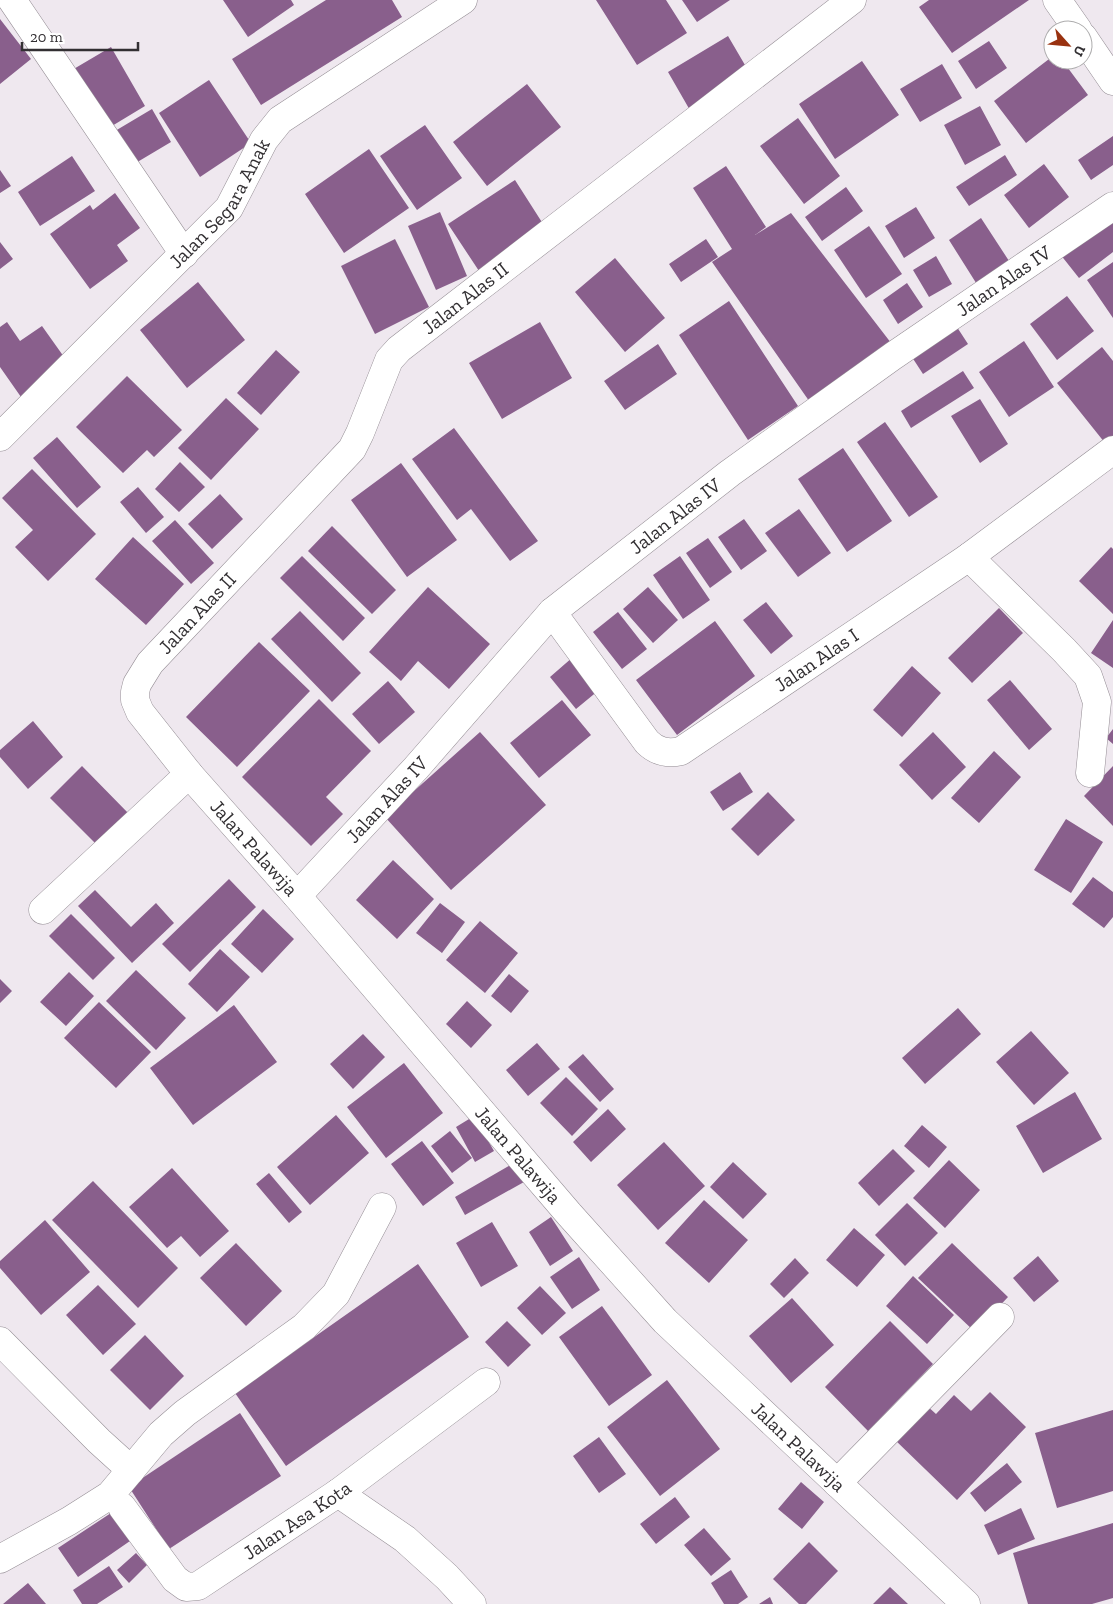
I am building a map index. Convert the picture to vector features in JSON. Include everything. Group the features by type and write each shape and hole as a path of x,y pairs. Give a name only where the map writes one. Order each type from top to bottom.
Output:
{"street":[{"path":"12,0 184,254"},
{"name":"Jalan Segara Anak","path":"0,438 229,208 264,140 280,120 463,0"},
{"name":"Jalan Alas II","path":"150,663 352,449 389,360 399,349 852,0"},
{"path":"1057,0 1071,20"},
{"path":"1093,52 1113,81"},
{"name":"Jalan Alas IV","path":"298,896 416,768 552,612 737,467 893,356 1113,206"},
{"name":"Jalan Alas I","path":"552,612 647,742 670,754 680,750 969,557 1113,450"},
{"path":"969,557 1088,676 1097,702 1090,773"},
{"name":"Jalan Palawija","path":"150,663 137,684 135,700 140,712 189,774 298,896 569,1214 665,1321 966,1604"},
{"path":"43,910 189,774"},
{"path":"0,1559 69,1521 116,1501 131,1470 161,1434 184,1413 304,1327 320,1312 336,1294 382,1207"},
{"path":"837,1483 1000,1317"},
{"path":"0,1341 99,1441 131,1470"},
{"name":"Jalan Asa Kota","path":"116,1501 175,1579 186,1587 198,1586 338,1493 486,1382"},
{"path":"338,1493 405,1539 447,1577 472,1604"}],"building":[{"path":"223,0 291,0 294,5 248,37"},
{"path":"326,0 392,0 402,17 261,105 232,59"},
{"path":"596,0 666,0 687,33 637,65"},
{"path":"682,0 730,0 697,22"},
{"path":"929,0 1029,0 952,53 919,7"},
{"path":"0,19 31,59 0,84"},
{"path":"728,36 752,77 691,112 668,72"},
{"path":"989,41 1007,68 976,89 958,61"},
{"path":"111,47 145,106 107,129 72,70"},
{"path":"862,61 899,115 835,159 799,104"},
{"path":"942,64 962,98 920,122 900,89"},
{"path":"1043,64 1043,70 1069,70 1088,95 1026,143 994,101"},
{"path":"209,80 251,143 200,177 159,113"},
{"path":"527,84 561,127 487,186 453,142"},
{"path":"980,106 1001,145 965,165 944,125"},
{"path":"152,109 171,142 129,167 110,134"},
{"path":"798,118 840,176 804,204 760,146"},
{"path":"425,125 462,178 417,210 380,156"},
{"path":"1113,136 1113,165 1091,180 1078,160"},
{"path":"369,149 409,208 344,253 305,194"},
{"path":"1005,155 1017,175 969,206 956,187"},
{"path":"72,156 95,191 40,226 18,192"},
{"path":"1044,164 1069,197 1029,228 1004,195"},
{"path":"726,166 766,227 755,235 791,213 898,352 814,408 712,262 732,249 693,188"},
{"path":"0,170 11,186 0,193"},
{"path":"515,180 545,227 479,271 448,224"},
{"path":"846,187 863,211 822,241 805,217"},
{"path":"115,193 140,228 117,245 128,261 90,289 50,234 90,205 93,210"},
{"path":"916,207 935,238 904,258 885,226"},
{"path":"440,212 467,276 436,290 408,226"},
{"path":"1113,214 1113,252 1079,278 1060,254"},
{"path":"981,218 1011,264 978,286 949,240"},
{"path":"869,226 902,274 866,298 834,250"},
{"path":"395,239 429,307 375,334 341,266"},
{"path":"706,239 718,257 681,282 669,264"},
{"path":"0,242 13,259 0,269"},
{"path":"936,256 952,284 929,297 913,270"},
{"path":"615,258 665,318 625,352 575,292"},
{"path":"1113,262 1113,318 1087,280"},
{"path":"198,282 245,340 187,388 140,330"},
{"path":"907,283 923,307 898,324 883,300"},
{"path":"1067,296 1094,331 1057,360 1030,324"},
{"path":"729,301 798,406 748,440 679,335"},
{"path":"953,321 968,344 923,374 908,351"},
{"path":"7,322 20,341 42,326 69,364 21,397 0,367 0,327"},
{"path":"540,322 572,378 502,419 469,363"},
{"path":"1024,341 1054,387 1009,417 979,372"},
{"path":"658,344 677,374 625,410 604,381"},
{"path":"1102,347 1113,361 1113,445 1109,448 1057,383"},
{"path":"276,350 300,372 261,415 237,393"},
{"path":"963,371 974,388 911,428 901,411"},
{"path":"127,376 182,430 154,457 147,450 123,473 76,427"},
{"path":"226,398 259,429 211,480 178,448"},
{"path":"980,399 1008,444 980,463 951,416"},
{"path":"885,422 938,497 909,517 857,442"},
{"path":"454,428 538,541 510,561 471,509 457,520 412,459"},
{"path":"57,437 101,487 77,508 33,458"},
{"path":"843,448 892,521 847,552 798,479"},
{"path":"180,462 205,487 179,512 155,489"},
{"path":"401,463 457,540 407,577 351,500"},
{"path":"32,469 96,534 48,581 15,547 33,530 2,498"},
{"path":"138,487 164,517 146,533 120,502"},
{"path":"220,494 243,519 212,549 188,524"},
{"path":"799,509 831,553 798,577 765,533"},
{"path":"744,519 767,551 741,570 718,537"},
{"path":"175,520 214,563 191,584 152,541"},
{"path":"332,526 396,590 372,614 308,551"},
{"path":"133,537 184,584 146,625 95,579"},
{"path":"708,538 732,572 710,588 686,553"},
{"path":"1111,547 1113,549 1113,614 1079,581"},
{"path":"302,556 365,618 343,641 280,578"},
{"path":"680,556 710,600 683,619 653,575"},
{"path":"428,587 490,644 449,689 418,661 401,681 369,652"},
{"path":"648,587 678,620 653,643 623,609"},
{"path":"766,602 793,636 771,654 743,620"},
{"path":"999,608 1023,633 972,683 948,658"},
{"path":"300,611 361,673 332,702 271,639"},
{"path":"618,612 647,649 622,669 593,632"},
{"path":"1113,620 1113,668 1091,653"},
{"path":"715,621 755,676 677,735 636,680"},
{"path":"259,642 310,691 237,767 186,717"},
{"path":"573,657 599,690 576,709 550,677"},
{"path":"912,666 941,693 902,737 873,710"},
{"path":"1010,680 1052,729 1029,750 987,700"},
{"path":"388,681 415,712 379,744 352,714"},
{"path":"319,699 371,751 326,797 343,814 311,846 242,777"},
{"path":"562,700 591,735 539,778 510,743"},
{"path":"33,721 63,757 28,789 0,757 0,750"},
{"path":"1113,729 1113,744 1106,738"},
{"path":"480,732 546,805 451,890 385,817"},
{"path":"933,732 966,767 932,800 899,765"},
{"path":"994,751 1021,777 979,823 951,798"},
{"path":"82,766 130,815 98,846 50,798"},
{"path":"1113,766 1113,826 1084,796"},
{"path":"740,772 753,792 723,811 710,792"},
{"path":"768,792 795,820 758,856 731,829"},
{"path":"1066,819 1103,842 1071,893 1034,870"},
{"path":"393,860 434,899 397,939 356,900"},
{"path":"1093,877 1113,892 1113,917 1104,928 1072,904"},
{"path":"229,879 256,907 190,972 162,944"},
{"path":"95,890 131,927 156,903 174,923 132,963 78,906"},
{"path":"440,903 465,922 442,953 416,933"},
{"path":"263,909 294,939 262,973 231,944"},
{"path":"71,914 115,958 93,980 49,936"},
{"path":"480,921 518,953 485,993 446,960"},
{"path":"220,949 250,977 217,1012 188,984"},
{"path":"136,970 186,1018 156,1050 106,1001"},
{"path":"69,972 94,996 66,1026 40,1002"},
{"path":"509,974 529,991 511,1013 491,996"},
{"path":"0,979 12,991 0,1003"},
{"path":"467,1001 492,1025 471,1048 446,1024"},
{"path":"99,1002 151,1052 116,1088 64,1038"},
{"path":"234,1005 277,1062 193,1125 150,1068"},
{"path":"958,1008 981,1034 925,1084 902,1058"},
{"path":"1031,1031 1069,1073 1034,1105 996,1062"},
{"path":"363,1034 385,1057 353,1089 330,1064"},
{"path":"537,1043 560,1069 528,1096 506,1070"},
{"path":"583,1054 614,1089 600,1102 568,1067"},
{"path":"404,1063 443,1113 386,1158 347,1107"},
{"path":"566,1077 598,1109 572,1136 540,1103"},
{"path":"1075,1092 1102,1139 1043,1173 1016,1126"},
{"path":"608,1109 626,1129 591,1162 573,1142"},
{"path":"336,1115 369,1153 310,1205 277,1167"},
{"path":"474,1116 494,1151 475,1162 456,1127"},
{"path":"922,1125 947,1147 929,1168 904,1146"},
{"path":"450,1131 472,1158 452,1173 431,1146"},
{"path":"422,1141 454,1183 423,1206 391,1164"},
{"path":"664,1142 705,1186 658,1230 617,1185"},
{"path":"893,1149 915,1171 879,1206 858,1183"},
{"path":"949,1160 980,1190 945,1228 913,1198"},
{"path":"733,1162 767,1194 743,1219 710,1187"},
{"path":"514,1163 524,1182 465,1215 455,1197"},
{"path":"172,1168 229,1231 200,1257 181,1236 167,1248 129,1207"},
{"path":"269,1173 302,1212 289,1223 256,1184"},
{"path":"93,1181 178,1268 138,1308 52,1220"},
{"path":"704,1200 748,1240 709,1283 665,1243"},
{"path":"907,1203 938,1233 905,1266 875,1235"},
{"path":"551,1217 573,1251 550,1266 529,1232"},
{"path":"45,1220 90,1272 41,1315 0,1268 0,1261"},
{"path":"492,1222 518,1266 481,1287 456,1243"},
{"path":"854,1228 885,1255 857,1287 826,1260"},
{"path":"236,1243 282,1291 246,1326 200,1278"},
{"path":"952,1243 1008,1297 975,1332 918,1278"},
{"path":"1038,1256 1059,1281 1034,1302 1013,1278"},
{"path":"579,1257 600,1290 572,1309 550,1277"},
{"path":"795,1258 809,1273 784,1298 770,1284"},
{"path":"418,1264 469,1337 286,1466 235,1393"},
{"path":"913,1276 954,1315 927,1344 886,1306"},
{"path":"98,1285 136,1324 103,1355 66,1315"},
{"path":"540,1286 566,1313 542,1335 517,1308"},
{"path":"792,1298 834,1345 791,1383 749,1336"},
{"path":"602,1306 652,1375 609,1406 559,1337"},
{"path":"507,1321 531,1345 508,1367 485,1342"},
{"path":"890,1321 933,1364 868,1431 825,1387"},
{"path":"145,1335 184,1376 150,1410 110,1370"},
{"path":"667,1380 720,1449 660,1496 607,1427"},
{"path":"990,1392 1026,1427 957,1500 893,1438 925,1404 936,1414 954,1395 971,1411"},
{"path":"1113,1410 1113,1491 1057,1508 1035,1433"},
{"path":"240,1413 281,1476 169,1549 129,1487"},
{"path":"599,1437 626,1474 599,1493 573,1456"},
{"path":"1007,1463 1022,1482 985,1512 970,1493"},
{"path":"801,1482 824,1502 802,1529 778,1509"},
{"path":"675,1497 690,1517 656,1544 640,1524"},
{"path":"1021,1508 1035,1539 998,1555 984,1525"},
{"path":"111,1513 130,1541 78,1577 58,1548"},
{"path":"1113,1523 1113,1598 1092,1604 1028,1604 1013,1553"},
{"path":"704,1528 731,1559 711,1576 684,1545"},
{"path":"809,1542 838,1571 806,1604 799,1604 773,1579"},
{"path":"136,1553 147,1565 129,1583 117,1570"},
{"path":"109,1566 123,1587 97,1604 82,1604 73,1590"},
{"path":"731,1570 748,1597 738,1604 724,1604 711,1583"},
{"path":"28,1583 46,1604 3,1604"},
{"path":"890,1587 908,1604 873,1604"},
{"path":"770,1597 773,1604 759,1604"}]}
